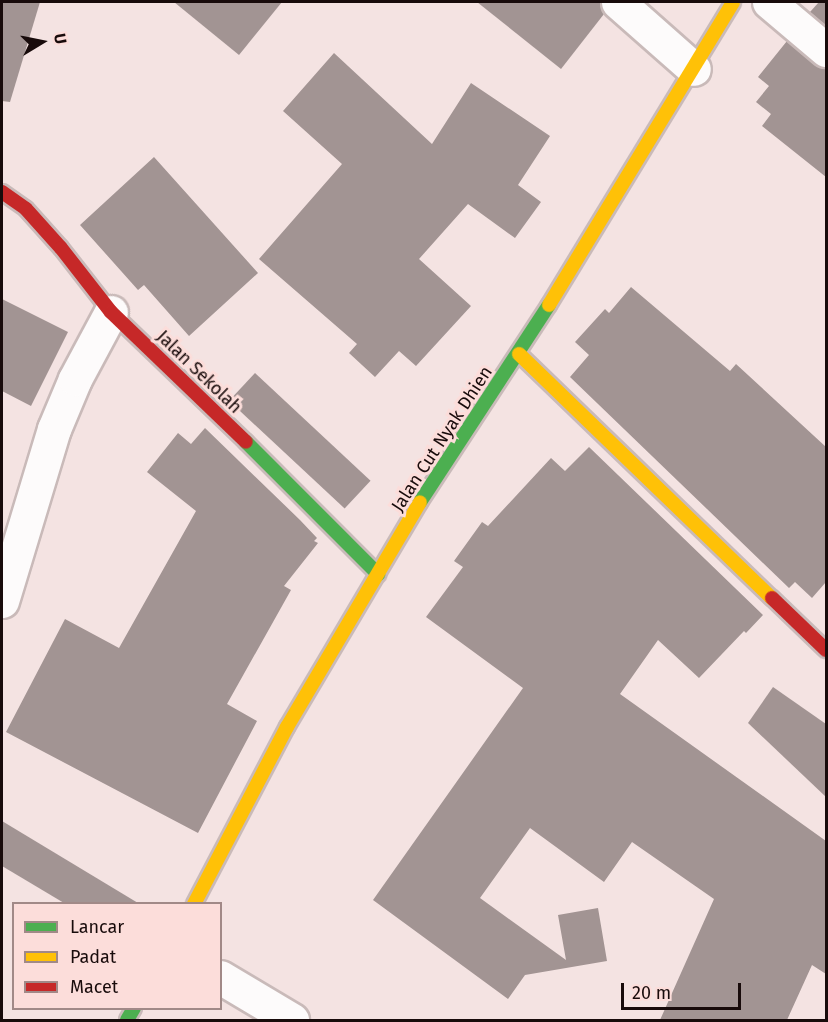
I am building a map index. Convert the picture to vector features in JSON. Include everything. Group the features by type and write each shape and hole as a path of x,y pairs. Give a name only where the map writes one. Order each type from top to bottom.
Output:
{"main road":[{"name":"Jalan Cut Nyak Dhien","path":"195,902 287,727 411,516 519,354 733,2"},
{"name":"Jalan Sekolah","path":"2,192 26,209 111,312 313,507 378,574"},
{"path":"519,354 826,650"}],"street":[{"path":"618,2 694,69"},
{"path":"769,2 826,50"},
{"path":"2,601 54,429 75,379 111,312"},
{"path":"222,979 292,1020"}],"building":[{"path":"2,2 40,2 10,102 2,101"},
{"path":"174,2 282,2 239,55"},
{"path":"477,2 600,2 604,14 561,69"},
{"path":"819,2 826,2 826,26 810,12"},
{"path":"787,41 814,64 826,68 826,177 762,126 771,114 756,102 769,86 758,77"},
{"path":"334,53 432,144 471,83 550,136 518,185 541,202 515,238 468,204 419,259 471,306 416,366 399,351 375,377 349,353 357,344 259,259 342,164 283,111"},
{"path":"154,157 258,273 189,336 144,285 138,290 80,225"},
{"path":"631,287 730,371 736,364 826,447 826,582 812,598 795,582 789,588 570,377 589,355 575,342 605,309 609,313"},
{"path":"2,299 68,332 31,406 2,391"},
{"path":"255,373 371,481 345,509 229,401"},
{"path":"205,428 300,520 317,538 314,541 318,543 284,586 291,590 227,704 257,721 198,833 6,732 65,619 119,648 196,511 147,472 178,433 191,444"},
{"path":"589,447 763,615 746,633 744,631 699,678 658,640 620,694 826,841 826,974 812,965 787,1020 660,1020 714,899 632,842 604,882 530,828 480,898 566,960 558,915 598,908 607,961 525,975 508,999 373,900 523,688 426,617 463,567 454,561 482,522 488,526 551,458 565,471"},
{"path":"773,687 826,724 826,797 748,723"},
{"path":"2,821 136,902 62,902 2,866"}],"traffic: fast":[{"path":"420,502 549,305"},
{"path":"246,442 378,574"},
{"path":"127,1020 133,1010"}],"traffic: slow":[{"path":"549,305 733,2"},
{"path":"519,354 772,598"},
{"path":"195,902 287,727 420,502"}],"traffic: jam":[{"path":"2,192 26,209 61,248 111,312 246,442"},
{"path":"772,598 826,650"}]}
